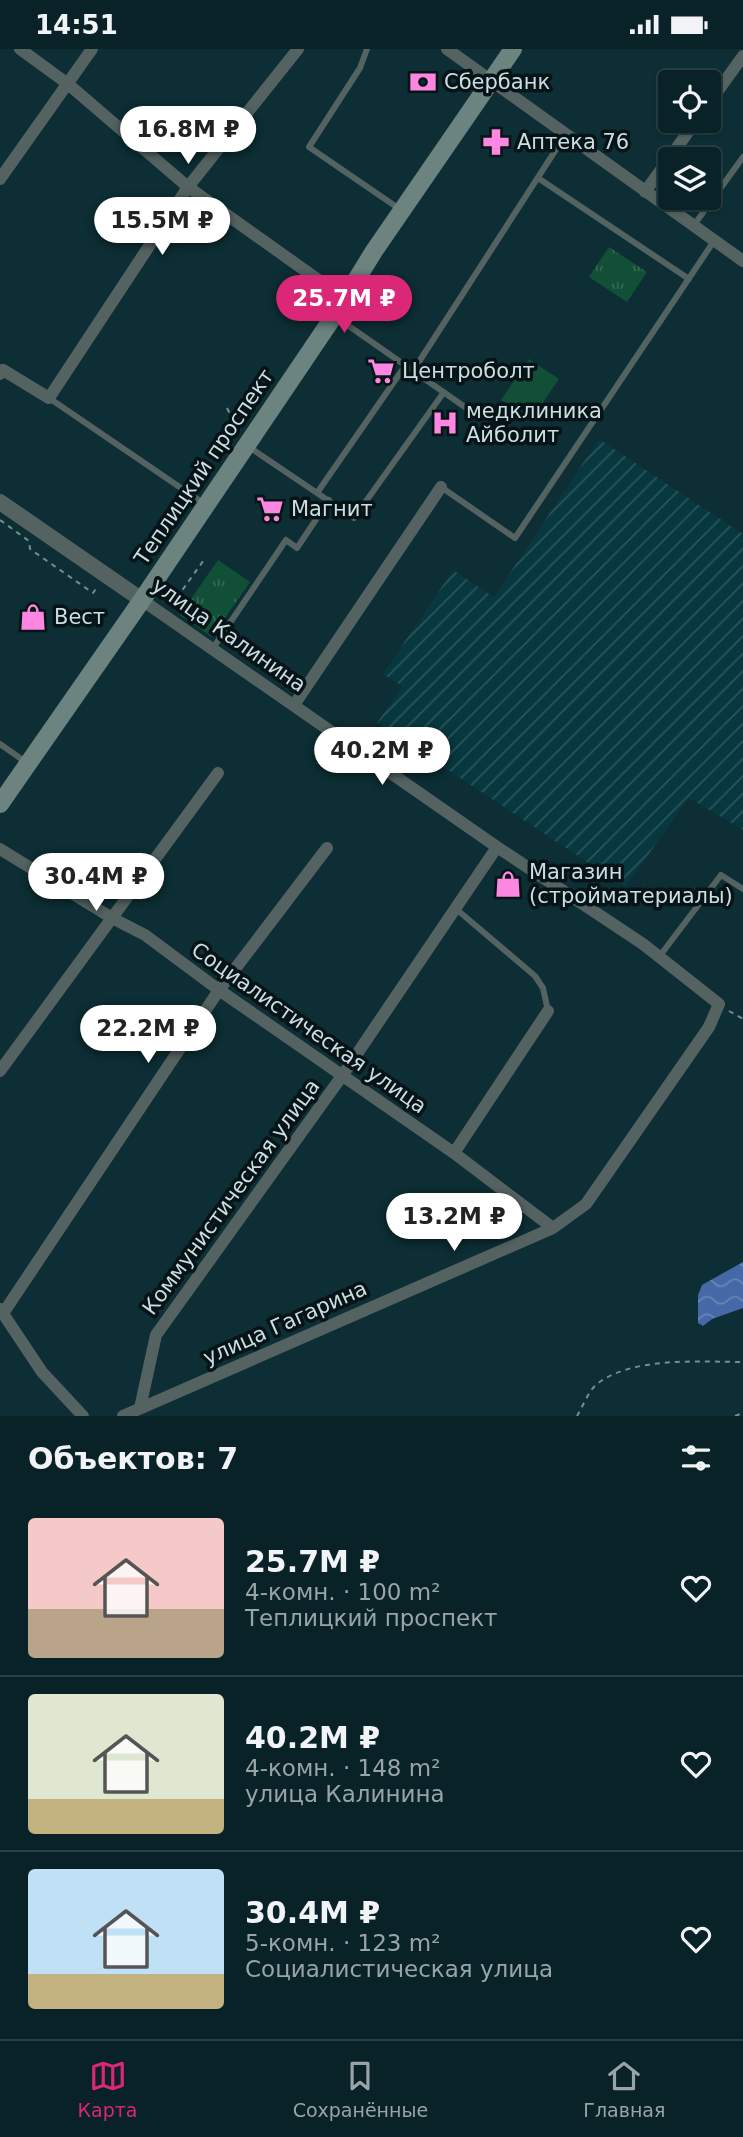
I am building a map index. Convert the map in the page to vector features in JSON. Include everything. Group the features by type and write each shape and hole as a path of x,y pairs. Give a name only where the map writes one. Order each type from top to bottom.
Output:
{"main road":[{"name":"Теплицкий проспект","path":"0,804 142,600 334,316 373,251 513,49"}],"street":[{"path":"20,49 68,84 188,187 345,299"},
{"path":"0,179 92,49"},
{"path":"0,374 3,370 49,398 188,187 298,49"},
{"path":"447,49 743,261"},
{"path":"721,87 743,57"},
{"path":"645,192 687,133"},
{"path":"294,705 441,487"},
{"name":"улица Калинина","path":"0,502 497,847 643,944 719,1004"},
{"path":"0,1072 218,773"},
{"name":"Коммунистическая улица","path":"140,1408 156,1335 342,1076 497,847"},
{"path":"83,1416 43,1372 1,1312 219,990 327,848"},
{"name":"Социалистическая улица","path":"0,849 145,935 219,990 454,1153 553,1228"},
{"name":"улица Гагарина","path":"123,1416 553,1228 586,1204 709,1027 719,1004"},
{"path":"454,1153 548,1011"}],"lane":[{"path":"368,49 360,68 309,147 402,210"},
{"path":"413,371 566,134"},
{"path":"693,226 743,157"},
{"path":"538,178 689,279"},
{"path":"441,487 515,538 714,241"},
{"path":"334,316 472,412"},
{"path":"317,493 405,366"},
{"path":"246,445 354,518 444,393"},
{"path":"49,398 206,504"},
{"path":"213,648 286,540 297,548 329,501"},
{"path":"0,744 28,764"},
{"path":"659,957 721,875 743,889"},
{"path":"455,908 535,977 543,988 548,1011"}],"path":[{"path":"227,408 246,445"},
{"path":"0,520 29,541 30,549 93,593 106,575"},
{"path":"165,615 206,557"},
{"path":"719,1004 743,1019"},
{"path":"577,1416 596,1385 625,1369 687,1361 743,1362"},
{"path":"735,1416 743,1413"}],"shaded area":[{"path":"599,439 743,534 743,830 689,798 625,887 377,723 402,686 383,674 453,570 494,597"}],"green space":[{"path":"609,247 647,272 627,302 589,277"},
{"path":"529,359 559,379 531,420 501,400"},
{"path":"218,560 250,582 212,637 180,615"}],"water":[{"path":"743,1262 743,1308 712,1319 703,1326 698,1323 698,1295 702,1285"}],"place":[{"name":"Сбербанк","path":"423,82"},
{"name":"Аптека 76","path":"496,142"},
{"name":"Центроболт","path":"381,371"},
{"name":"медклиника Айболит","path":"445,423"},
{"name":"Магнит","path":"270,509"},
{"name":"Вест","path":"33,617"},
{"name":"Магазин (стройматериалы)","path":"508,884"}]}
